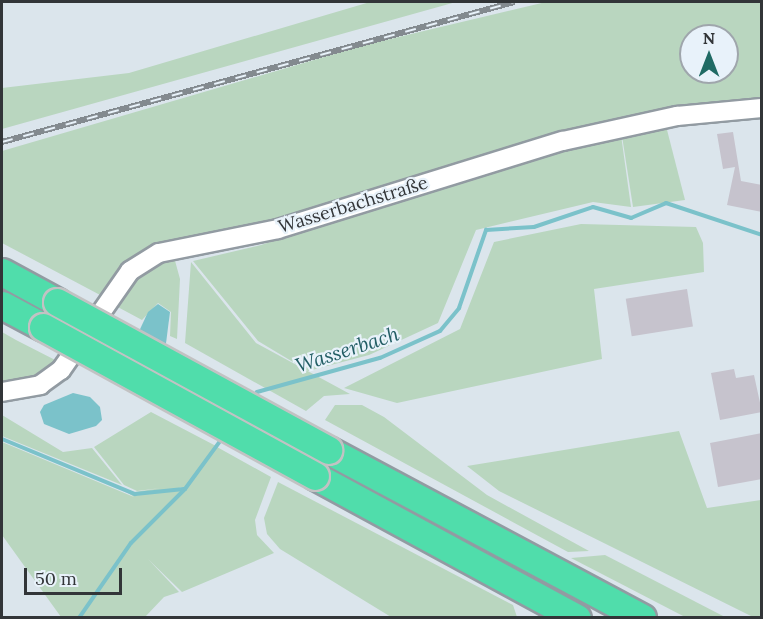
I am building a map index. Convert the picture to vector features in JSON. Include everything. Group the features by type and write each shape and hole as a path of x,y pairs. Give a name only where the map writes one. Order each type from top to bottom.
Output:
{"highway":[{"path":"2,272 642,618"},
{"path":"2,305 577,618"}],"street":[{"name":"Wasserbachstraße","path":"2,392 40,385 62,370 130,271 159,253 278,229 573,138 686,114 762,108"}],"green space":[{"path":"370,2 456,2 2,129 2,88 129,73"},
{"path":"546,2 761,2 761,103 712,105 297,219 181,242 102,296 2,243 2,151 365,45"},
{"path":"666,126 685,200 633,207 622,136"},
{"path":"621,135 631,207 593,202 476,230 438,323 369,355 308,371 258,341 193,261 261,245 540,153"},
{"path":"581,224 696,227 703,243 704,272 594,289 602,359 397,403 344,388 460,329 494,242"},
{"path":"174,257 180,279 177,339 170,336 171,312 158,303 142,320 114,305 133,277"},
{"path":"191,262 256,343 350,394 324,396 306,411 185,343"},
{"path":"2,332 63,364 57,370 2,388"},
{"path":"335,405 362,405 384,417 487,495 589,551 568,552 325,420"},
{"path":"151,412 216,446 185,488 179,487 184,490 217,447 271,477 255,520 257,535 274,553 182,592 148,559 179,592 164,597 145,617 61,617 2,535 2,442 134,497 128,493 161,488 137,491 124,485 94,447"},
{"path":"2,415 63,452 92,448 122,485 2,436"},
{"path":"679,431 707,508 761,500 761,617 753,617 499,491 467,466"},
{"path":"278,482 513,605 517,617 391,617 280,549 267,534 264,518"},
{"path":"605,555 725,617 685,617 571,558"}],"water":[{"path":"158,304 170,312 165,351 135,340 148,312"},
{"path":"73,393 90,397 100,407 102,420 96,426 69,434 44,424 40,412 44,405"}],"building":[{"path":"733,132 741,181 762,185 762,212 727,205 735,167 723,169 717,134"},
{"path":"687,289 693,327 632,336 626,299"},
{"path":"734,369 736,378 754,375 762,412 720,420 711,373"},
{"path":"762,433 762,479 718,487 710,443"}],"waterway":[{"name":"Wasserbach","path":"253,398 257,392 380,358 440,331 459,308 486,230 534,227 593,207 631,218 666,203 762,235"},
{"name":"Wasserbach","path":"79,618 131,543 185,489 223,437"},
{"path":"2,439 135,494 184,489"}],"railway":[{"path":"2,142 514,2"}]}
